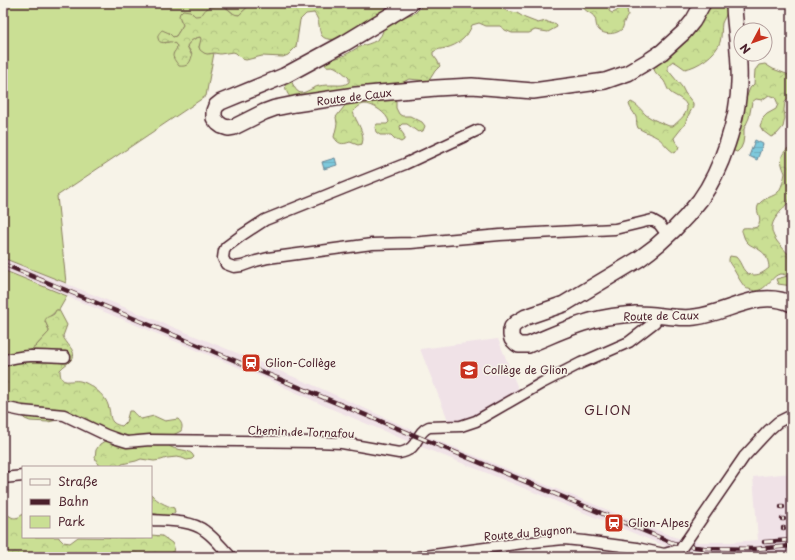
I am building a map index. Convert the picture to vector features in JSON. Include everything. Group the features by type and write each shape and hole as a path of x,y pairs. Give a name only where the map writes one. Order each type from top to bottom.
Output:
{"street":[{"name":"Route de Caux","path":"411,3 345,43 284,76 221,102 216,106 214,118 222,126 228,128 234,127 275,108 356,95 472,86 533,90 605,81 628,73 662,52 684,32 693,21 703,3"},
{"name":"Route de Caux","path":"734,3 739,54 739,83 733,126 713,179 700,199 668,236 649,252 564,304 520,320 512,327 511,335 512,339 516,343 523,346 579,324 599,319 636,314 695,317 713,313 758,298 775,298 792,304"},
{"path":"478,130 405,164 265,220 245,232 226,247 222,258 226,264 234,267 268,258 372,244 411,243 500,235 615,229 652,220 659,224 668,236"},
{"name":"Chemin de Tornafou","path":"3,407 22,411 64,415 106,436 127,442 150,440 316,442 342,444 399,453 407,451 411,448 425,429 461,426 476,421 542,383 629,342 655,322 657,315"},
{"path":"3,361 10,358 32,356 65,357"},
{"name":"Route du Bugnon","path":"418,557 523,543 564,540 584,541 669,553 680,548 684,544 744,457 778,422 792,415"},
{"path":"3,478 22,476"},
{"path":"152,520 185,523 199,527 214,538 231,557"}],"shaded area":[{"path":"3,258 237,353 313,385 417,432 674,537 699,542 758,540 753,477 792,473 792,557 679,557 665,546 419,446 325,406 269,380 3,270"},
{"name":"Collège de Glion","path":"498,339 519,391 472,419 450,425 420,349"}],"green space":[{"path":"3,3 252,3 239,15 235,15 227,8 208,8 202,15 195,17 190,11 180,19 183,25 176,36 173,37 169,33 165,43 171,41 177,46 177,49 173,54 192,54 187,46 192,40 200,37 202,39 199,47 202,51 207,54 214,53 206,96 57,196 66,283 3,258"},
{"path":"252,3 385,3 386,15 393,24 396,23 399,18 415,13 425,3 497,3 500,7 507,11 517,13 538,23 546,21 552,24 554,23 557,27 548,32 535,30 529,33 512,33 500,26 486,26 479,23 472,25 465,37 458,43 433,52 433,55 440,66 430,79 427,81 409,79 398,85 392,96 396,101 396,108 399,114 402,116 410,116 422,122 425,126 423,131 418,132 407,124 402,124 400,126 404,135 404,140 401,142 391,135 380,135 376,132 375,127 377,124 387,124 389,122 388,119 375,107 364,104 359,106 353,112 363,136 362,144 358,145 350,142 340,143 334,137 337,124 336,117 347,103 337,91 330,91 293,99 287,93 285,80 290,79 296,89 301,93 319,86 342,85 349,82 348,77 334,66 326,66 325,63 330,59 342,56 357,48 376,41 383,31 380,28 341,39 326,39 321,34 318,19 314,13 306,14 300,20 296,47 288,55 283,57 262,56 246,60 242,59 233,52 207,54 200,50 200,37 192,40 187,46 192,56 188,64 184,66 179,66 174,59 173,54 177,46 172,42 162,43 159,40 158,36 162,30 169,33 173,37 176,36 183,25 179,16 183,10 190,11 195,16 198,16 209,7 221,5 236,15 239,15"},
{"path":"583,3 614,3 610,7 609,11 612,13 623,7 627,9 628,15 624,21 622,29 609,34 599,30 594,16 586,11 582,5"},
{"path":"708,3 729,3 728,11 722,23 721,40 718,47 706,60 690,68 685,69 673,61 668,65 668,70 693,103 693,107 685,124 674,138 679,146 675,153 658,138 638,128 636,117 629,104 631,102 633,103 649,117 669,126 673,126 683,117 687,110 685,102 670,92 664,81 656,73 653,66 658,59 677,50 684,43 696,27"},
{"path":"765,64 773,69 792,76 792,97 785,102 785,118 783,127 777,134 771,137 763,131 760,126 763,118 776,109 778,104 775,97 769,95 762,100 756,99 752,102 749,118 744,129 741,148 737,152 734,151 732,146 744,114 745,101 750,88 754,84 755,70 759,65"},
{"path":"792,145 792,196 773,222 772,228 775,238 792,258 792,280 781,274 777,275 764,288 755,291 745,287 730,263 729,258 730,256 736,257 745,271 750,275 760,274 769,268 768,261 764,254 746,241 742,231 743,228 757,227 760,221 757,209 758,206 762,201 779,191 785,173 781,160 785,151"},
{"path":"3,270 67,296 59,310 57,310 45,321 49,332 35,347 28,352 3,359"},
{"path":"792,275 792,286 778,284 776,279"},
{"path":"56,310 59,310 67,325 63,336 73,353 72,359 60,370 62,379 66,381 82,381 102,395 107,402 112,421 117,425 122,426 126,422 129,411 132,411 141,419 154,416 165,421 178,419 182,425 181,431 167,439 168,445 189,452 194,457 192,459 187,460 177,457 154,461 141,459 122,464 121,466 101,466 97,463 95,457 96,450 100,444 108,439 62,419 48,422 30,421 25,419 13,408 3,410 3,362 28,352 35,347 49,332 45,321 47,317 54,314"},
{"path":"152,495 162,503 174,508 175,512 164,516 152,513"},
{"path":"3,511 15,518 22,515 22,538 59,538 63,542 70,543 77,538 152,538 152,535 162,536 172,543 174,547 172,557 3,557"}],"water":[{"path":"755,140 763,144 757,160 749,156"},
{"path":"335,158 337,165 324,169 322,162"}],"railway":[{"path":"3,264 673,543 704,548 755,549 792,546"},
{"path":"764,542 792,540"}],"place":[{"name":"Glion-Collège","path":"251,363"},
{"name":"Collège de Glion","path":"469,370"},
{"name":"Glion-Alpes","path":"614,523"}],"district":[{"name":"GLION","path":"608,410"}]}
